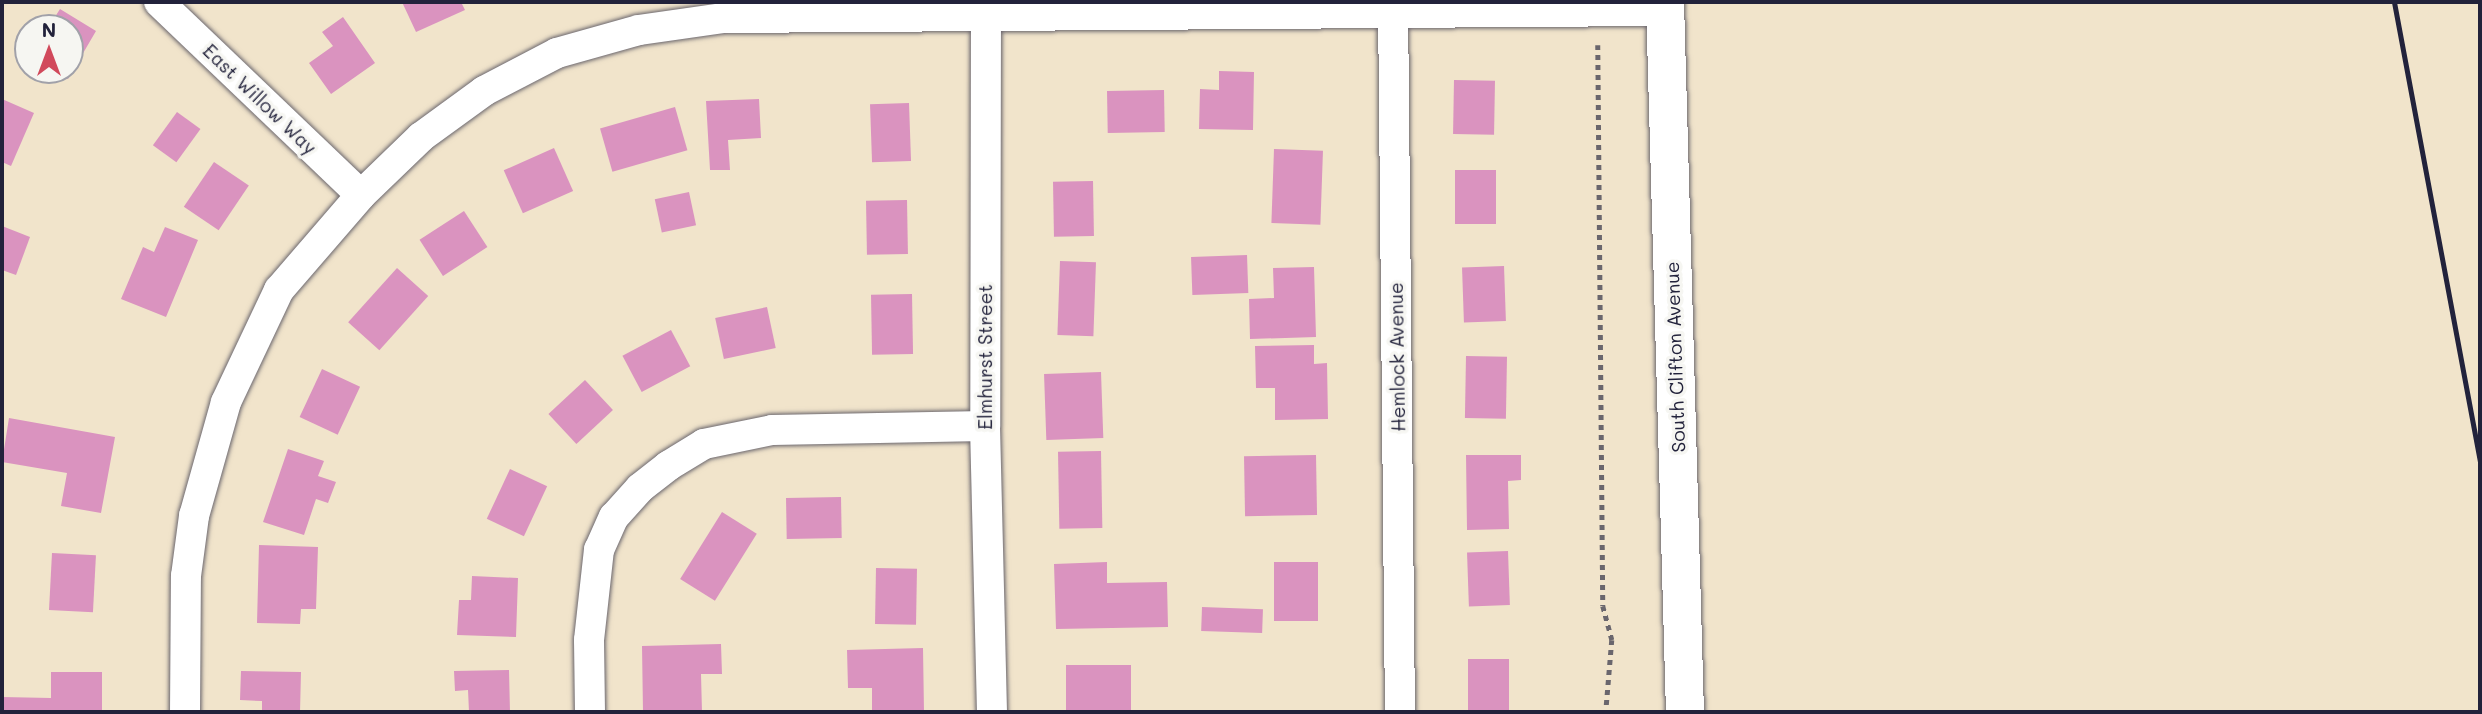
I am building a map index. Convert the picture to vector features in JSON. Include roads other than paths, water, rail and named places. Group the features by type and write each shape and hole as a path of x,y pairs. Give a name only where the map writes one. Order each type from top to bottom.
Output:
{"street":[{"name":"East Willow Way","path":"159,2 361,195"},
{"path":"185,712 186,576 194,516 216,428 238,370 279,290 361,195 421,136 484,91 576,48 639,30 723,18 986,10 1393,9 1597,12 1665,6"},
{"name":"South Clifton Avenue","path":"1665,6 1685,712"},
{"name":"Hemlock Avenue","path":"1393,9 1400,712"},
{"name":"Elmhurst Street","path":"986,10 985,426 992,712"},
{"path":"590,712 589,640 599,550 614,517 640,488 668,467 704,444 772,430 985,426"}],"railway":[{"path":"2394,2 2480,462"}]}
